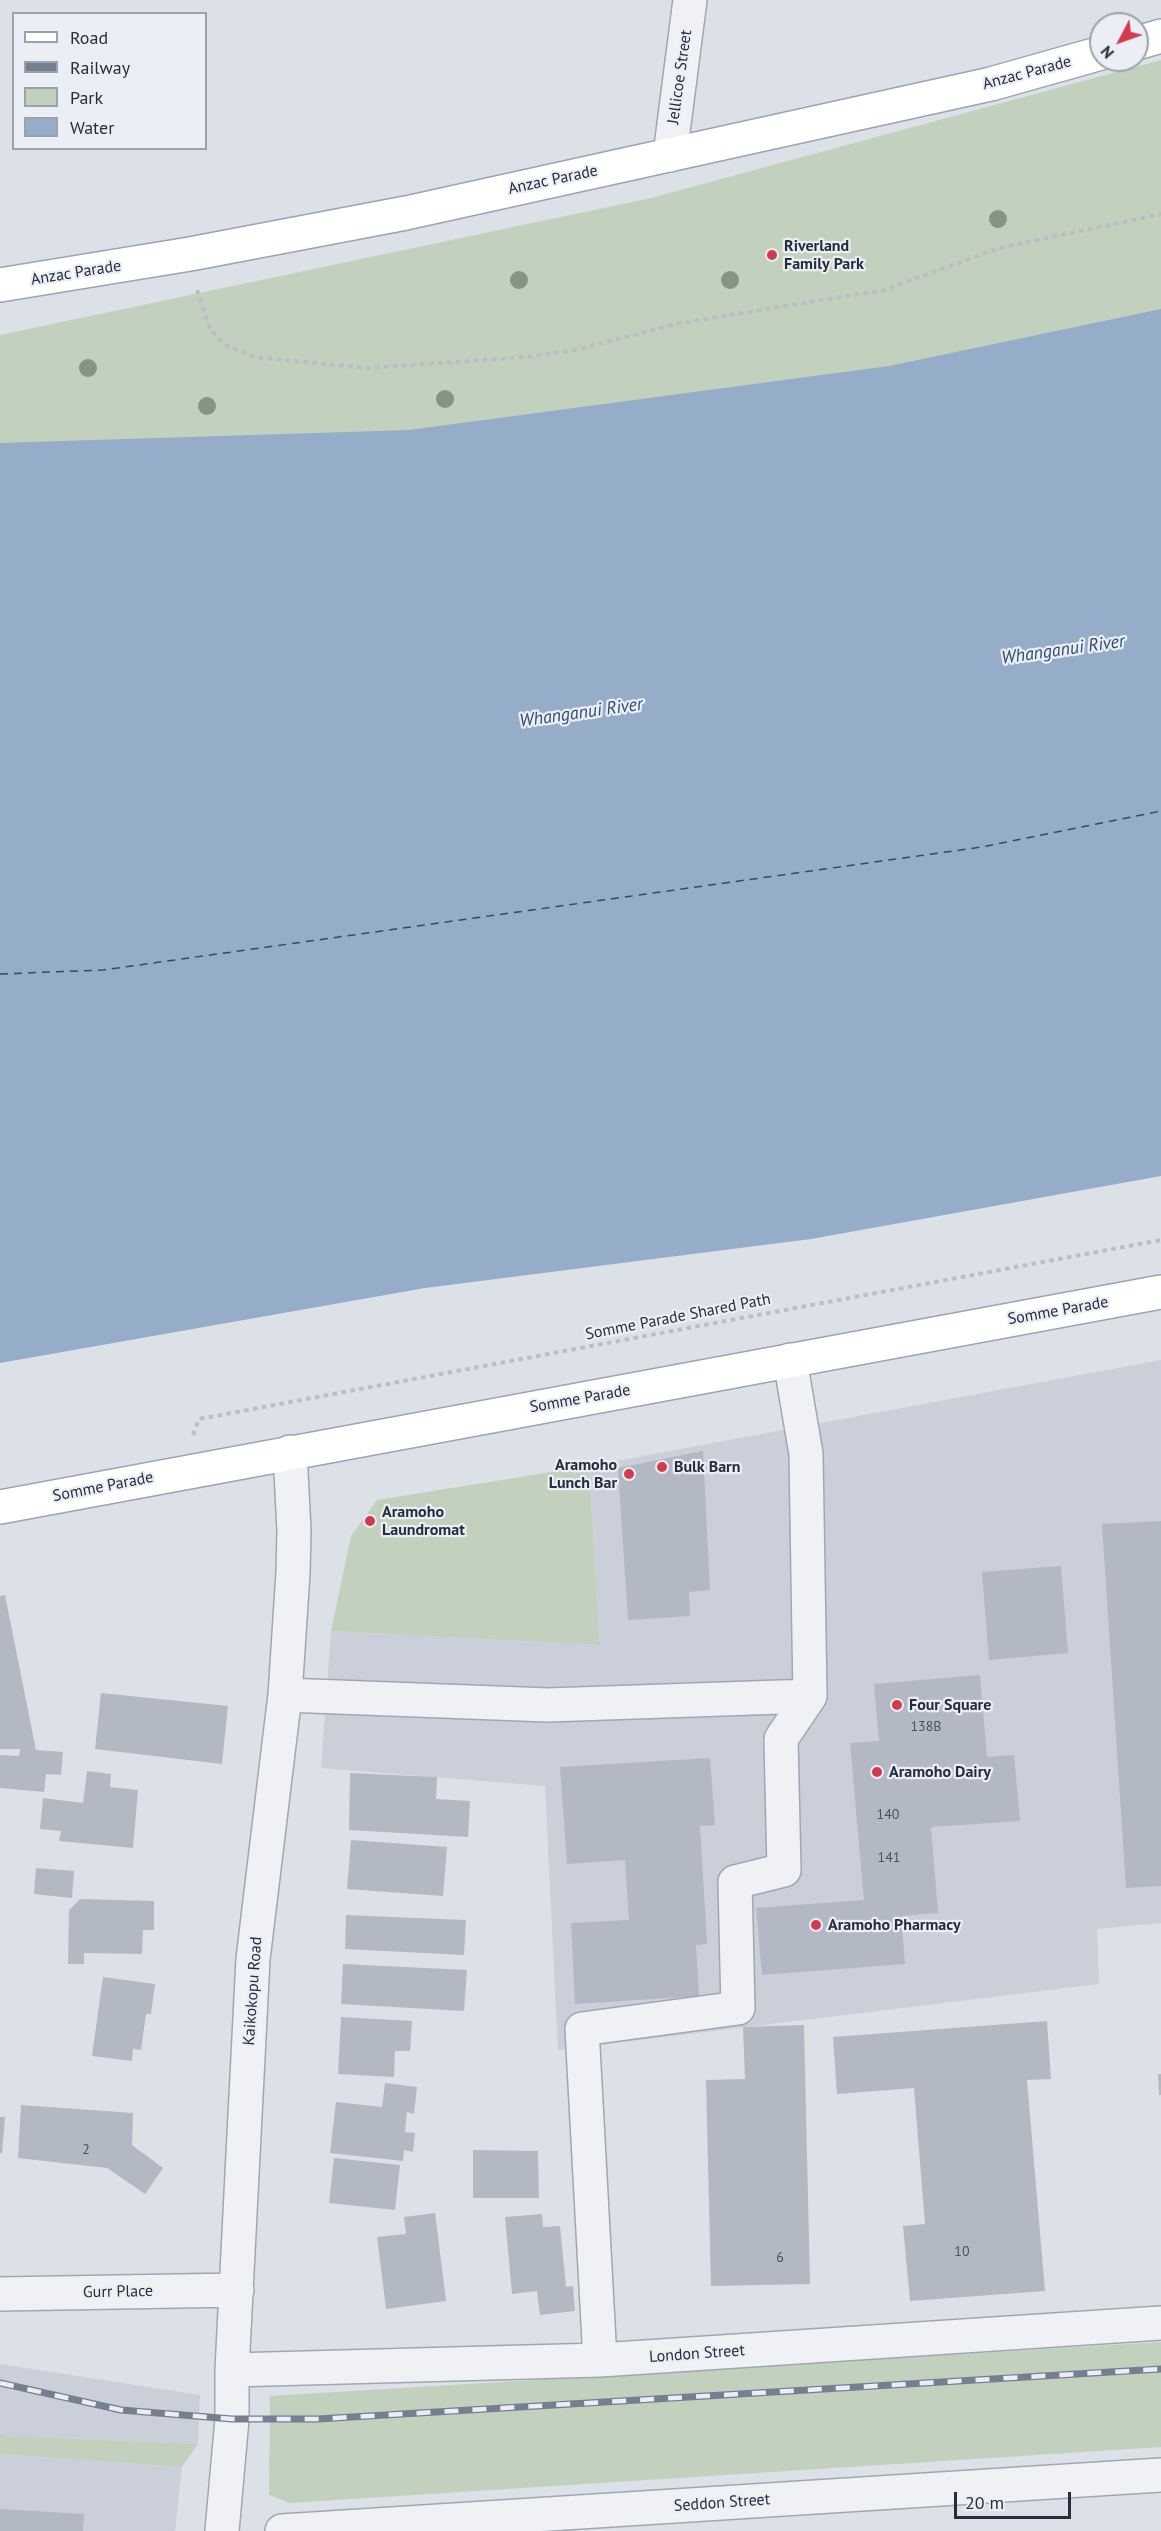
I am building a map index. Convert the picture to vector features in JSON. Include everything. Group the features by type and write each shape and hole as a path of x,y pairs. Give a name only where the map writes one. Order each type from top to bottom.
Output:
{"main road":[{"name":"Anzac Parade","path":"0,285 190,254 406,213 991,84 1089,56"},
{"name":"Somme Parade","path":"0,1507 1161,1292"}],"street":[{"name":"Jellicoe Street","path":"670,155 690,0"},
{"path":"600,2360 582,2029 738,2008 735,1882 784,1870 781,1739 810,1696 806,1454 790,1360"},
{"name":"Kaikokopu Road","path":"222,2531 232,2419 232,2370 253,1959 285,1695 294,1531 290,1452"},
{"path":"285,1695 548,1705 810,1696"},
{"name":"Gurr Place","path":"0,2294 237,2290"},
{"name":"London Street","path":"232,2370 600,2360 1161,2323"},
{"name":"Seddon Street","path":"282,2531 1161,2475"}],"path":[{"path":"190,254 203,311 210,329 225,345 255,357 367,368 548,354 681,323 884,290 906,284 972,255 1161,214"},
{"name":"Somme Parade Shared Path","path":"199,1419 1161,1240"}],"shaded area":[{"path":"1161,1360 1161,1923 1097,1929 1099,1984 558,2050 545,1786 321,1768 331,1631 600,1645 589,1466"},
{"path":"0,2364 200,2395 198,2444 7,2436 0,2433"},
{"path":"0,2454 182,2467 175,2531 0,2531"}],"green space":[{"name":"Riverland Family Park","path":"1161,60 1161,312 776,408 0,484 0,335 651,198 1117,72 1149,72 1149,63"},
{"path":"589,1466 600,1645 331,1631 351,1536 377,1500"},
{"path":"1161,2342 1161,2447 289,2503 269,2495 270,2396"},
{"path":"0,2433 7,2436 198,2444 182,2467 0,2454"}],"water":[{"name":"Whanganui River","path":"1161,309 1161,1176 811,1239 425,1288 0,1363 0,443 409,430 889,366"}],"building":[{"path":"703,1451 710,1590 689,1592 690,1616 628,1620 618,1468"},
{"path":"1161,1521 1161,1886 1126,1888 1102,1524"},
{"path":"1061,1566 1068,1653 989,1660 982,1572"},
{"path":"5,1595 36,1750 63,1752 61,1775 46,1774 44,1792 0,1788 0,1755 19,1756 20,1749 0,1749 0,1596"},
{"path":"980,1675 987,1757 1014,1755 1020,1821 931,1827 938,1913 901,1916 905,1964 762,1975 756,1908 864,1900 850,1743 879,1741 874,1684"},
{"path":"101,1693 228,1706 222,1764 95,1749"},
{"path":"710,1758 715,1825 700,1826 707,1944 696,1945 699,1996 575,2004 571,1923 629,1920 625,1860 567,1864 560,1767"},
{"path":"87,1771 111,1774 110,1787 138,1790 133,1848 59,1841 61,1831 40,1829 43,1798 83,1803"},
{"path":"350,1773 437,1777 436,1799 470,1801 468,1837 349,1830"},
{"path":"351,1840 447,1847 443,1896 347,1889"},
{"path":"36,1868 74,1871 72,1898 34,1894"},
{"path":"80,1899 154,1901 154,1930 143,1930 142,1954 84,1953 84,1964 68,1964 69,1910"},
{"path":"346,1915 466,1920 464,1955 345,1949"},
{"path":"343,1964 467,1970 464,2011 341,2004"},
{"path":"103,1977 155,1984 151,2014 146,2014 141,2050 133,2049 132,2061 92,2056"},
{"path":"341,2017 412,2021 410,2051 395,2051 394,2077 338,2074"},
{"path":"1047,2021 1051,2079 1027,2080 1045,2291 910,2301 903,2226 925,2224 914,2088 837,2094 833,2037"},
{"path":"804,2025 810,2284 711,2286 706,2080 745,2079 743,2027"},
{"path":"1158,2074 1161,2074 1161,2095 1159,2095"},
{"path":"385,2083 417,2087 414,2114 407,2112 405,2132 415,2133 413,2152 404,2150 403,2161 330,2153 336,2102 382,2107"},
{"path":"21,2105 133,2113 132,2145 163,2168 145,2194 107,2168 18,2158"},
{"path":"0,2117 5,2117 2,2153 0,2153"},
{"path":"473,2150 538,2151 539,2198 473,2198"},
{"path":"334,2158 400,2165 395,2210 329,2203"},
{"path":"435,2213 446,2301 386,2309 377,2237 406,2234 404,2217"},
{"path":"542,2214 543,2227 560,2226 566,2287 573,2286 575,2311 540,2315 537,2291 512,2294 505,2217"},
{"path":"0,2509 84,2514 83,2531 0,2531"}],"ferry route":[{"path":"0,974 103,970 982,847 1161,811"}],"railway":[{"path":"0,2383 121,2410 232,2419 318,2419 1161,2369"}],"place":[{"name":"Riverland Family Park","path":"772,255"},
{"name":"Bulk Barn","path":"662,1467"},
{"name":"Aramoho Lunch Bar","path":"629,1474"},
{"name":"Aramoho Laundromat","path":"370,1521"},
{"name":"Four Square","path":"897,1705"},
{"name":"Aramoho Dairy","path":"877,1772"},
{"name":"Aramoho Pharmacy","path":"816,1925"}]}
